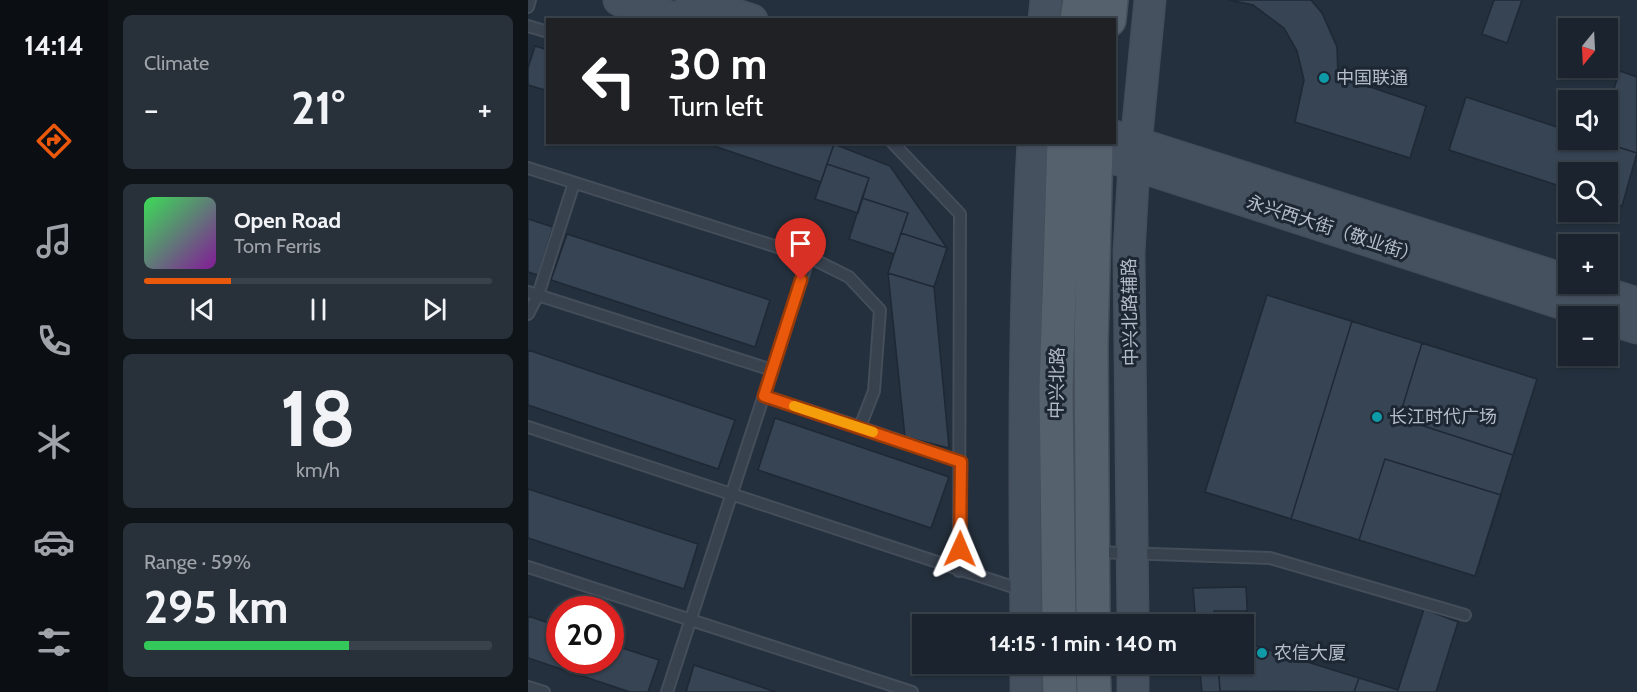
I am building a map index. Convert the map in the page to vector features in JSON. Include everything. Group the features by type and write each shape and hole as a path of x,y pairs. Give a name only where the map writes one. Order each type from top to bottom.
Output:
{"main road":[{"path":"619,0 674,18"},
{"path":"691,0 746,18"},
{"path":"1044,18 1046,0"},
{"path":"1077,18 1080,0"},
{"path":"1109,18 1111,0"},
{"name":"中兴北路辅路","path":"1116,144 1150,0"},
{"path":"1026,614 1024,426 1028,242 1033,144"},
{"name":"中兴北路","path":"1059,614 1056,388 1064,144"},
{"name":"永兴西大街（敬业街）","path":"1081,144 1115,148 1558,278"},
{"name":"中兴北路辅路","path":"1115,148 1130,252 1133,614"},
{"name":"永兴西大街（敬业街）","path":"1115,148 1572,306"},
{"name":"中兴北路","path":"1093,614 1091,345 1115,148"},
{"path":"1592,294 1630,318"},
{"path":"1026,674 1026,692"},
{"path":"1059,674 1060,692"},
{"path":"1093,674 1094,692"},
{"path":"1133,674 1133,692"}],"lane":[{"path":"528,7 530,0"},
{"path":"528,26 546,31"},
{"path":"894,144 960,214 959,571"},
{"path":"528,168 809,257 849,277 880,310 874,391 860,427"},
{"path":"528,314 533,294 574,183"},
{"path":"667,692 809,257"},
{"path":"533,294 772,370"},
{"path":"764,396 961,462"},
{"path":"528,427 1025,591"},
{"path":"1093,552 1270,558 1464,615"},
{"path":"528,567 912,692"},
{"path":"528,687 544,692"}],"building":[{"name":"中国联通","path":"1229,0 1311,0 1322,13 1337,47 1338,76 1426,106 1410,158 1295,122 1304,80 1297,51 1284,28 1253,5"},
{"path":"1494,0 1522,0 1507,43 1482,34"},
{"path":"535,46 546,49 546,90 528,85 528,68"},
{"path":"1620,71 1637,77 1637,153 1618,147 1618,90 1613,90"},
{"path":"1466,97 1558,127 1558,150 1618,150 1618,147 1637,153 1622,206 1618,205 1618,162 1558,162 1558,185 1449,150"},
{"path":"708,144 834,144 821,182"},
{"path":"834,144 890,166 947,248 901,233 908,213 862,198 869,178 827,164"},
{"path":"827,164 869,178 858,213 815,199"},
{"path":"862,198 908,213 894,254 849,239"},
{"path":"528,219 553,227 538,275 528,272"},
{"path":"901,233 947,248 934,287 888,273"},
{"path":"567,234 770,300 755,347 551,280"},
{"path":"888,273 934,287 949,448 905,437"},
{"name":"长江时代广场","path":"1267,295 1537,379 1475,576 1205,492"},
{"path":"1267,295 1352,321 1291,519 1205,492"},
{"path":"1422,343 1537,379 1513,455 1399,418"},
{"path":"528,350 735,420 718,469 528,405"},
{"path":"775,418 949,477 931,528 758,470"},
{"path":"1385,459 1501,495 1475,576 1359,540"},
{"path":"528,489 698,544 684,589 528,538"},
{"path":"1246,587 1247,614 1195,614 1193,588"},
{"path":"1424,609 1458,622 1436,692 1202,692 1200,674 1254,674 1254,646 1398,690"},
{"name":"农信大厦","path":"1214,611 1247,611 1247,614 1214,614"},
{"path":"528,616 546,622 546,664 528,658"},
{"name":"农信大厦","path":"1254,646 1359,678 1354,692 1220,691 1219,674 1254,674"},
{"path":"624,649 659,660 648,692 630,692 576,674 624,674"},
{"path":"694,665 776,692 686,692"}],"slow traffic":[{"path":"794,406 873,432"}],"place":[{"name":"中国联通","path":"1324,78"},
{"name":"长江时代广场","path":"1377,417"},
{"name":"农信大厦","path":"1262,653"}],"route":[{"path":"801,280 764,396 961,462 960,549"}]}
